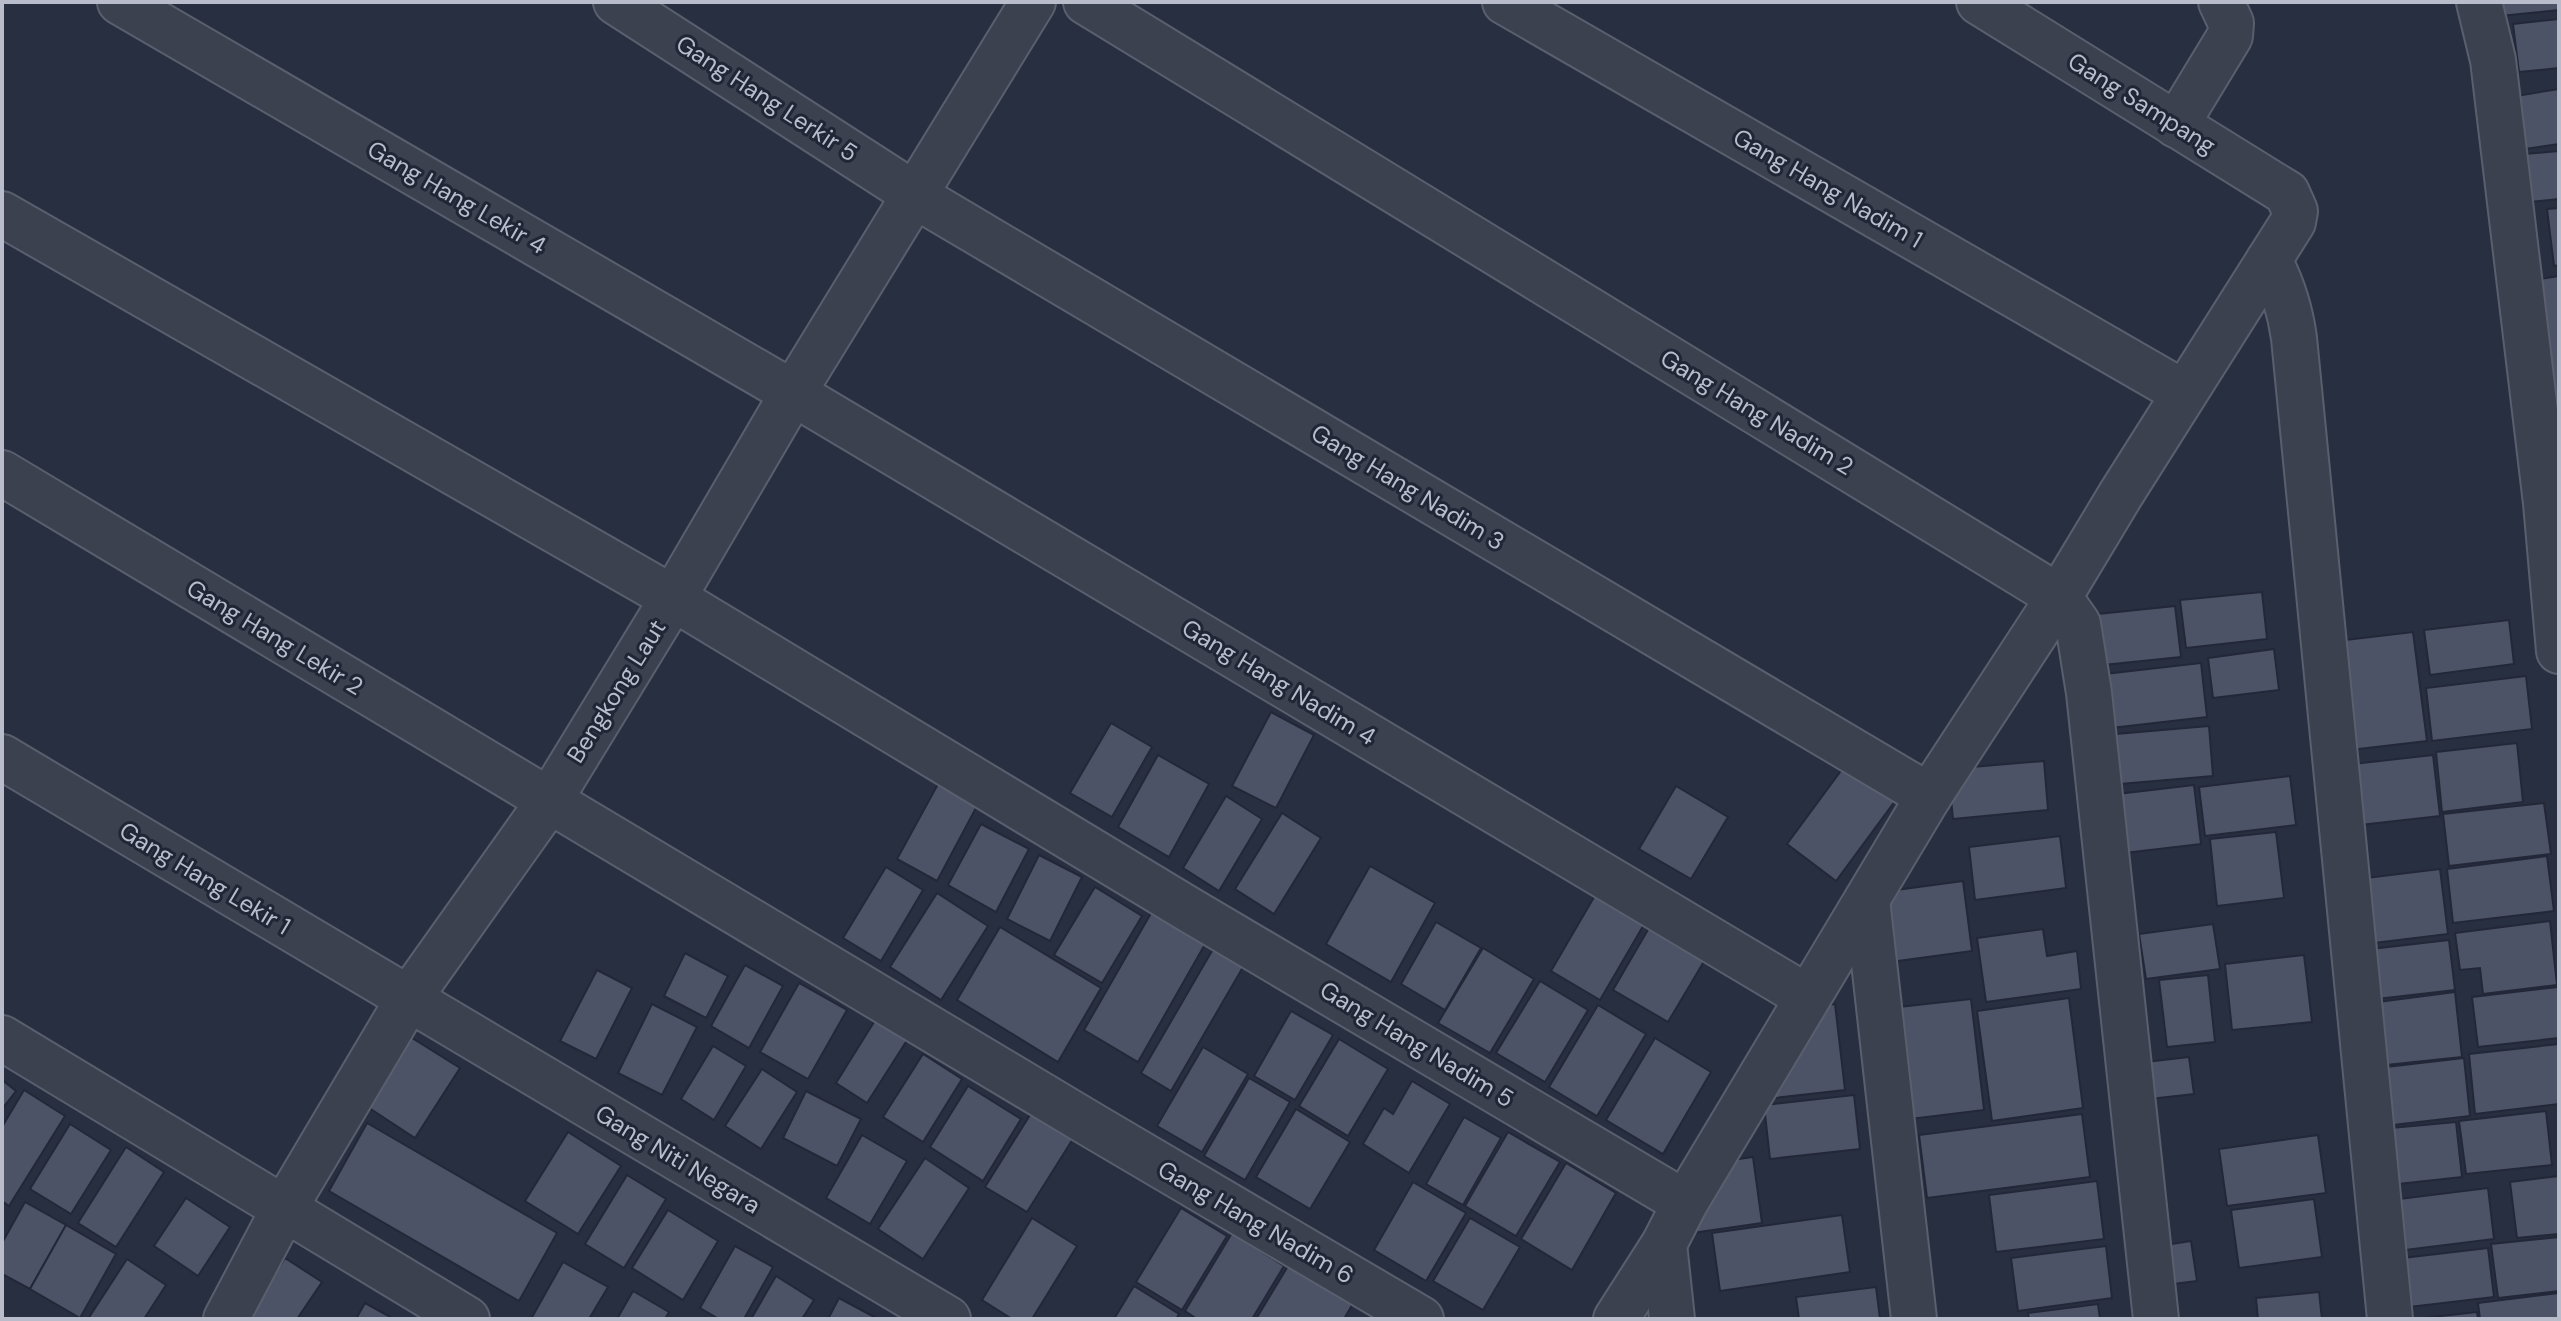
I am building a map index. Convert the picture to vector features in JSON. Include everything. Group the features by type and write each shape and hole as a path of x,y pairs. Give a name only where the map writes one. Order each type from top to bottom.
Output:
{"street":[{"name":"Gang Hang Lekir 4","path":"120,2 793,393"},
{"name":"Gang Hang Lerkir 5","path":"616,2 916,196"},
{"name":"Bengkong Laut","path":"226,1319 285,1207 409,998 549,801 793,393 1033,2"},
{"name":"Gang Hang Nadim 2","path":"1086,2 2044,588"},
{"name":"Gang Hang Nadim 1","path":"1505,2 2167,384"},
{"name":"Gang Sampang","path":"1979,2 2287,193 2295,211 2293,222 2269,260"},
{"path":"2176,125 2230,36 2231,23 2221,2"},
{"path":"2479,2 2493,60 2500,115 2546,503 2559,651"},
{"name":"Gang Hang Nadim 3","path":"916,196 1915,787"},
{"name":"Gang Hang Nadim 5","path":"2,214 673,598 1188,909 1685,1203"},
{"path":"1616,1319 1664,1244 1685,1203 1867,900 1915,787 2044,588 2167,384 2269,260 2290,309 2294,338 2390,1319"},
{"name":"Gang Hang Nadim 4","path":"793,393 1807,997"},
{"name":"Gang Hang Lekir 2","path":"2,473 1090,1124"},
{"path":"2044,588 2078,624 2089,693 2156,1319"},
{"name":"Gang Hang Lekir 1","path":"2,757 409,998"},
{"path":"1867,900 1914,1319"},
{"name":"Gang Niti Negara","path":"409,998 948,1319"},
{"path":"2,1038 467,1319"},
{"name":"Gang Hang Nadim 6","path":"1090,1124 1421,1319"},
{"path":"1664,1244 1672,1319"}],"building":[{"path":"2489,2 2559,2 2559,10 2490,17"},
{"path":"2559,19 2559,68 2519,72 2513,24"},
{"path":"2559,89 2559,144 2518,150 2510,97"},
{"path":"2559,151 2559,199 2530,202 2525,154"},
{"path":"2559,208 2559,265 2554,266 2547,209"},
{"path":"2559,276 2559,408 2549,410 2528,281"},
{"path":"2262,592 2267,639 2186,648 2180,600"},
{"path":"2175,606 2181,657 2103,665 2098,614"},
{"path":"2509,620 2514,664 2430,675 2424,630"},
{"path":"2413,632 2427,741 2350,750 2337,641"},
{"path":"2274,649 2279,690 2213,698 2208,658"},
{"path":"2201,663 2207,717 2102,729 2096,675"},
{"path":"2526,676 2532,729 2432,741 2426,688"},
{"path":"1271,712 1314,735 1276,808 1232,786"},
{"path":"1111,723 1152,747 1112,817 1070,793"},
{"path":"2209,726 2213,776 2120,784 2116,734"},
{"path":"2517,743 2523,802 2442,812 2436,752"},
{"path":"1158,755 1209,784 1169,857 1118,827"},
{"path":"2433,755 2440,816 2351,826 2344,765"},
{"path":"2044,761 2048,810 1953,819 1948,769"},
{"path":"1846,764 1895,801 1836,881 1787,844"},
{"path":"2290,776 2296,825 2205,836 2199,787"},
{"path":"938,784 977,806 937,881 897,859"},
{"path":"2194,785 2201,844 2116,854 2109,795"},
{"path":"1676,786 1728,817 1691,879 1639,849"},
{"path":"1226,796 1262,819 1219,891 1183,868"},
{"path":"2544,803 2551,854 2449,866 2443,814"},
{"path":"1282,813 1321,838 1274,914 1235,889"},
{"path":"981,824 1029,849 996,912 948,885"},
{"path":"2276,832 2284,898 2217,906 2210,839"},
{"path":"2060,836 2066,888 1975,900 1969,847"},
{"path":"1039,855 1082,877 1050,941 1007,919"},
{"path":"2547,856 2554,911 2453,923 2447,869"},
{"path":"1370,866 1435,903 1391,982 1326,944"},
{"path":"886,867 923,890 881,961 843,938"},
{"path":"2440,869 2448,934 2374,943 2366,878"},
{"path":"1963,881 1972,951 1883,963 1874,893"},
{"path":"1095,887 1142,916 1102,983 1054,955"},
{"path":"1597,892 1646,921 1600,1000 1551,971"},
{"path":"937,893 988,926 941,1000 890,967"},
{"path":"1154,908 1208,939 1138,1062 1084,1030"},
{"path":"1653,921 1709,953 1668,1022 1613,990"},
{"path":"2550,921 2557,985 2483,994 2480,968 2460,970 2455,933"},
{"path":"1436,922 1481,948 1445,1010 1401,984"},
{"path":"2213,924 2220,969 2146,979 2139,934"},
{"path":"1000,927 1101,988 1058,1062 957,1000"},
{"path":"2043,929 2047,956 2077,951 2081,989 1986,1002 1977,938"},
{"path":"2449,940 2455,990 2377,999 2371,949"},
{"path":"1216,944 1246,962 1171,1091 1141,1073"},
{"path":"1483,948 1534,979 1490,1053 1438,1023"},
{"path":"685,953 728,976 706,1018 664,996"},
{"path":"2304,955 2312,1022 2232,1030 2225,964"},
{"path":"745,965 783,986 749,1048 711,1026"},
{"path":"597,970 632,988 596,1059 560,1041"},
{"path":"2208,975 2215,1042 2167,1047 2159,980"},
{"path":"1540,981 1588,1010 1545,1082 1496,1053"},
{"path":"799,983 847,1010 808,1079 760,1052"},
{"path":"2558,987 2559,1038 2478,1047 2472,997"},
{"path":"2455,992 2462,1057 2386,1065 2378,1002"},
{"path":"2069,998 2083,1108 1992,1121 1977,1011"},
{"path":"1971,999 1984,1110 1894,1121 1881,1009"},
{"path":"652,1004 697,1027 662,1095 618,1073"},
{"path":"1835,1004 1845,1090 1757,1100 1803,1008"},
{"path":"1598,1005 1646,1034 1597,1116 1549,1087"},
{"path":"1291,1011 1333,1035 1295,1100 1254,1076"},
{"path":"879,1014 911,1034 867,1103 836,1083"},
{"path":"404,1033 460,1068 415,1138 360,1102"},
{"path":"1655,1038 1711,1072 1663,1154 1606,1120"},
{"path":"1339,1039 1388,1069 1348,1136 1299,1106"},
{"path":"2559,1044 2559,1104 2475,1114 2469,1054"},
{"path":"713,1046 746,1066 714,1120 681,1099"},
{"path":"1203,1047 1248,1074 1202,1152 1157,1126"},
{"path":"923,1054 962,1079 923,1142 883,1117"},
{"path":"2189,1057 2194,1094 2141,1100 2137,1063"},
{"path":"2464,1058 2470,1116 2393,1125 2386,1067"},
{"path":"762,1069 797,1092 761,1149 725,1126"},
{"path":"1249,1078 1290,1102 1245,1180 1204,1156"},
{"path":"2,1080 16,1091 2,1109"},
{"path":"1412,1081 1450,1104 1409,1173 1363,1144 1384,1108 1393,1114"},
{"path":"968,1086 1021,1119 983,1181 930,1147"},
{"path":"24,1090 65,1116 9,1206 2,1201 2,1127"},
{"path":"806,1091 861,1119 837,1166 783,1138"},
{"path":"1854,1095 1860,1149 1770,1159 1764,1105"},
{"path":"1035,1107 1076,1134 1027,1212 985,1187"},
{"path":"1296,1109 1350,1142 1310,1209 1256,1177"},
{"path":"2546,1111 2552,1165 2466,1174 2459,1121"},
{"path":"2082,1114 2090,1177 1927,1198 1919,1135"},
{"path":"1464,1117 1501,1138 1463,1205 1426,1184"},
{"path":"2456,1122 2462,1177 2398,1184 2391,1128"},
{"path":"367,1123 557,1233 519,1301 329,1191"},
{"path":"70,1124 111,1150 71,1214 30,1189"},
{"path":"568,1132 621,1166 578,1234 525,1201"},
{"path":"1508,1132 1560,1162 1516,1236 1465,1206"},
{"path":"862,1135 907,1161 870,1224 826,1198"},
{"path":"2318,1135 2326,1193 2227,1206 2219,1149"},
{"path":"126,1147 164,1172 116,1247 78,1223"},
{"path":"1753,1157 1762,1223 1692,1233 1711,1163"},
{"path":"925,1158 969,1188 923,1259 878,1229"},
{"path":"1566,1163 1616,1193 1572,1270 1521,1239"},
{"path":"627,1175 666,1199 624,1268 585,1244"},
{"path":"2559,1176 2559,1234 2517,1238 2510,1182"},
{"path":"2097,1181 2104,1239 1996,1252 1989,1195"},
{"path":"1413,1182 1466,1213 1426,1281 1374,1250"},
{"path":"2488,1188 2494,1239 2405,1250 2399,1199"},
{"path":"186,1198 230,1227 198,1276 154,1246"},
{"path":"2314,1199 2322,1257 2239,1268 2231,1210"},
{"path":"25,1202 66,1225 30,1289 2,1274 2,1243"},
{"path":"1181,1208 1227,1236 1182,1310 1136,1282"},
{"path":"668,1210 718,1241 683,1300 632,1268"},
{"path":"1842,1215 1850,1272 1720,1291 1712,1233"},
{"path":"1032,1218 1077,1246 1032,1319 1012,1319 982,1300"},
{"path":"1470,1218 1520,1247 1483,1310 1433,1281"},
{"path":"66,1225 116,1254 80,1318 30,1289"},
{"path":"1232,1233 1284,1266 1252,1319 1197,1319 1185,1311"},
{"path":"2559,1237 2559,1291 2498,1298 2491,1244"},
{"path":"2191,1241 2197,1281 2157,1286 2152,1247"},
{"path":"735,1246 773,1267 744,1319 719,1319 700,1308"},
{"path":"2106,1246 2112,1298 2018,1311 2011,1258"},
{"path":"2488,1248 2494,1297 2409,1307 2403,1258"},
{"path":"285,1258 322,1282 297,1319 256,1319 249,1314"},
{"path":"127,1259 166,1285 144,1319 88,1319"},
{"path":"1291,1261 1355,1300 1344,1319 1256,1319"},
{"path":"563,1262 608,1287 589,1319 531,1319"},
{"path":"776,1276 814,1300 802,1319 751,1319"},
{"path":"1134,1286 1179,1314 1176,1319 1114,1319"},
{"path":"1876,1287 1880,1319 1799,1319 1796,1297"},
{"path":"633,1291 669,1312 665,1319 617,1319"},
{"path":"2319,1292 2322,1319 2258,1319 2256,1298"},
{"path":"2559,1293 2559,1319 2480,1319 2478,1303"},
{"path":"839,1298 878,1319 828,1319"},
{"path":"365,1303 394,1319 356,1319"},
{"path":"2098,1304 2100,1319 2029,1319 2028,1313"},
{"path":"2477,1312 2478,1319 2414,1319"}]}
